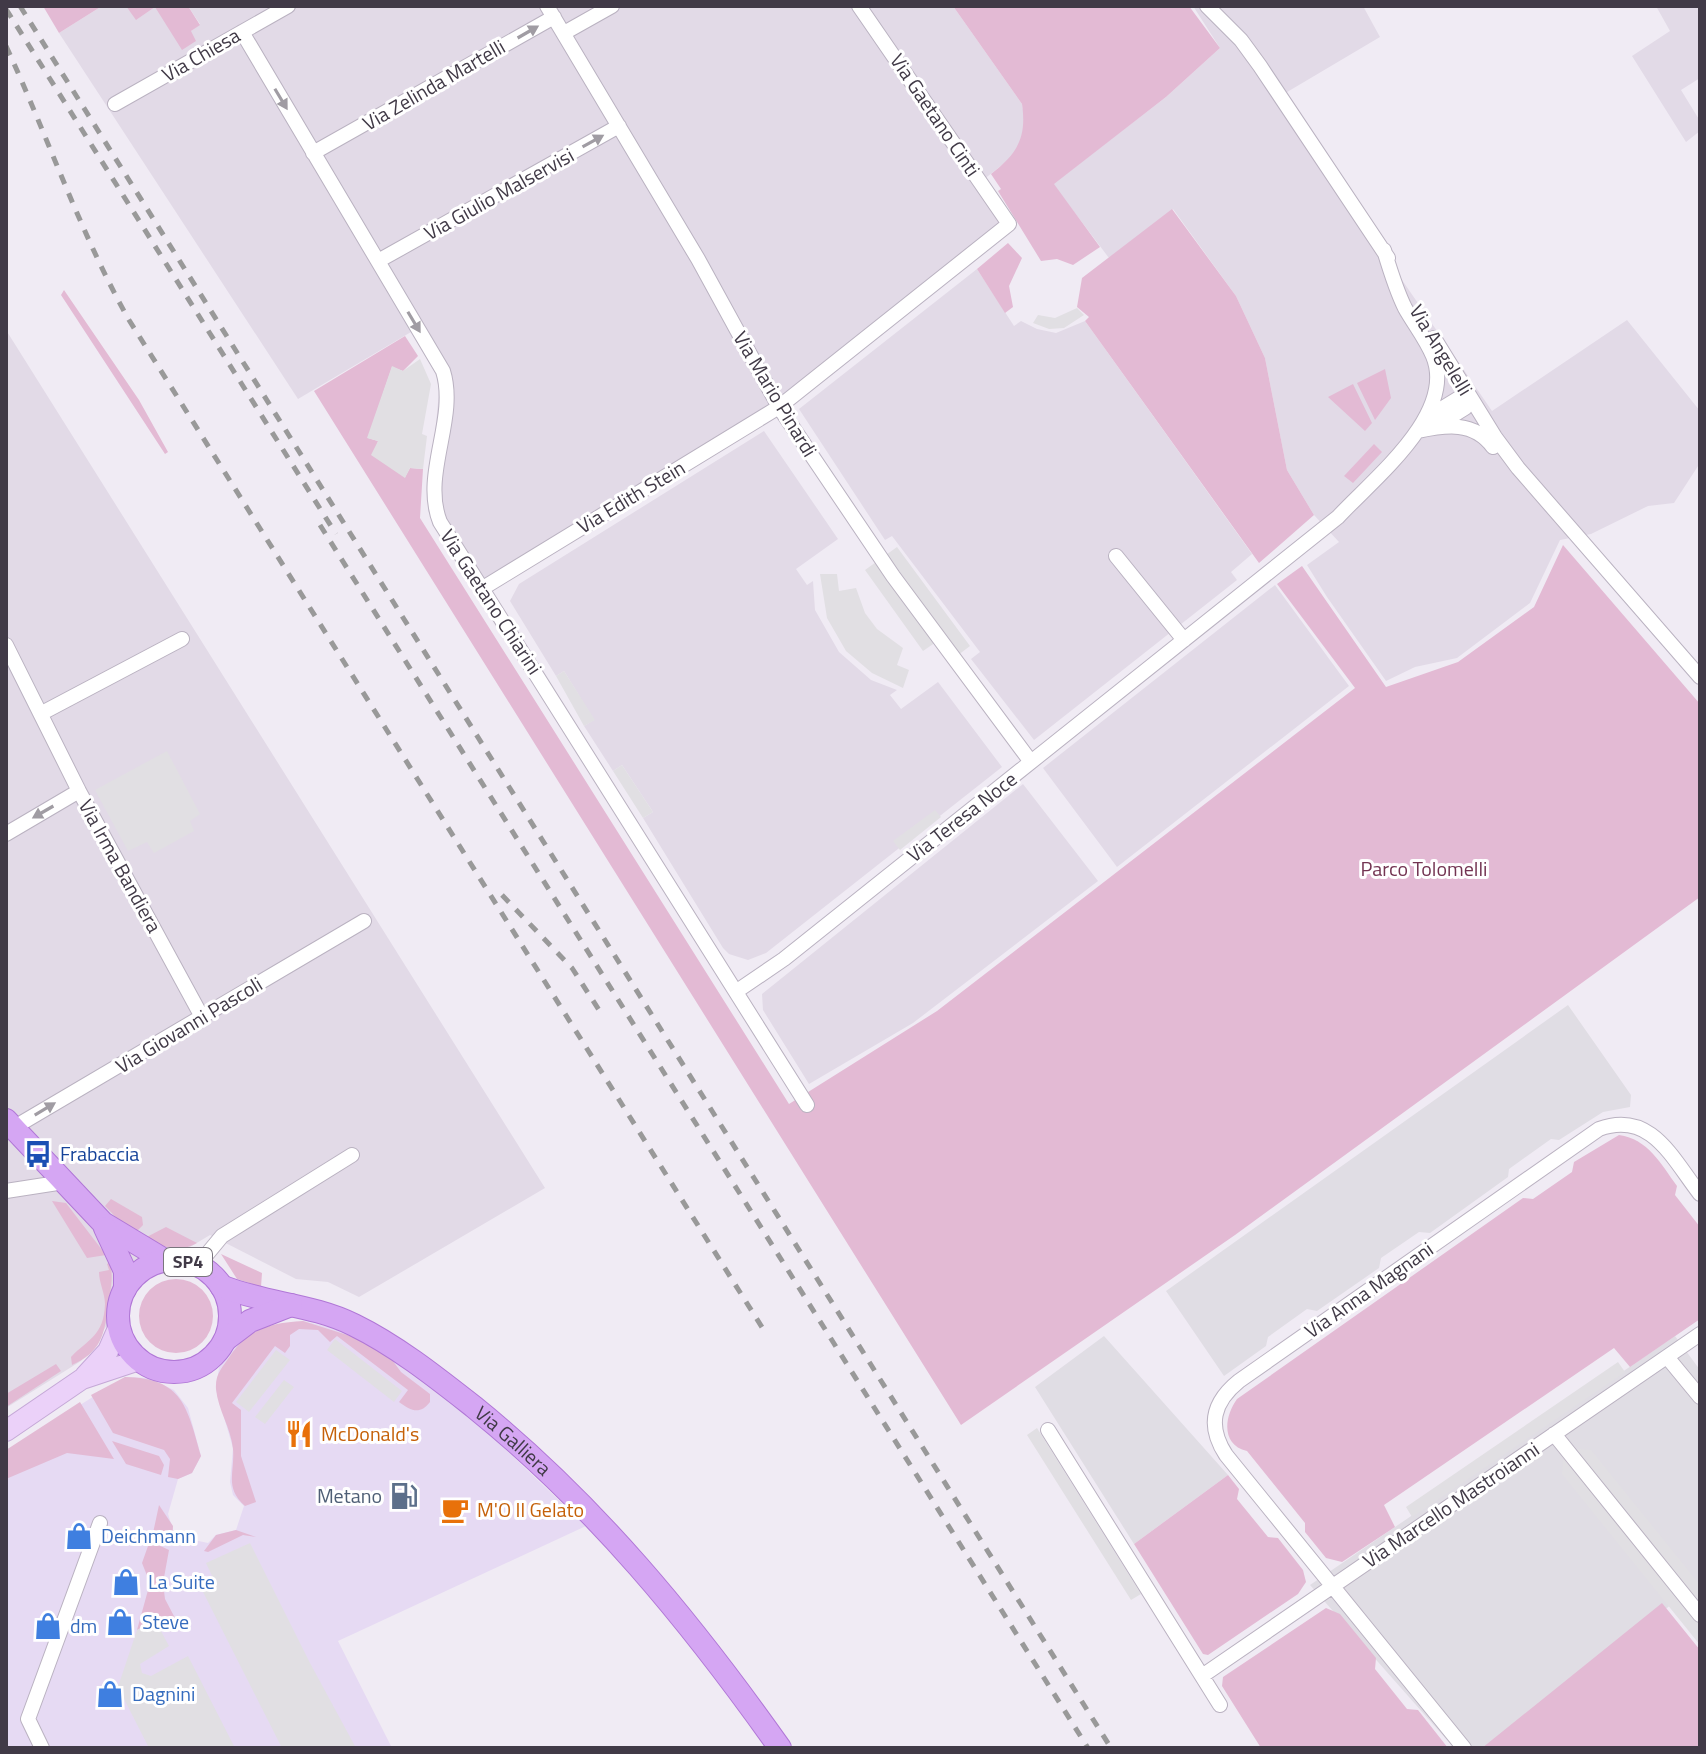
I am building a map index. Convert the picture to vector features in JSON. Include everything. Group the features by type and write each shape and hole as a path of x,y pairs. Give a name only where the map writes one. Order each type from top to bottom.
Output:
{"main road":[{"path":"10,1124 103,1223 166,1261"},
{"path":"103,1223 125,1271 119,1326 130,1351 139,1360 160,1371 184,1372 210,1359 225,1340 250,1321 292,1304"},
{"name":"SP4","path":"125,1289 147,1267 166,1261 198,1265 221,1286 230,1312 225,1340"},
{"name":"Via Galliera","path":"221,1286 245,1295 322,1311 378,1338 525,1449 584,1504 662,1591 715,1657 780,1748"}],"street":[{"name":"Via Chiesa","path":"115,104 288,6"},
{"path":"564,33 612,6"},
{"name":"Via Gaetano Cinti","path":"779,407 1009,224 859,6"},
{"name":"Via Angelelli","path":"1207,6 1252,56 1384,250 1470,399 1503,447 1700,677"},
{"name":"Via Mario Pinardi","path":"551,11 690,245 779,407 902,587 1031,762"},
{"name":"Via Zelinda Martelli","path":"313,153 551,11"},
{"name":"Via Gaetano Chiarini","path":"242,32 443,371 446,396 435,510 807,1105"},
{"name":"Via Giulio Malservisi","path":"378,261 619,126"},
{"path":"1384,250 1406,309 1435,359 1437,381 1426,426 1463,426 1486,437 1516,476 1541,493"},
{"name":"Via Teresa Noce","path":"737,991 772,968 1338,517 1426,426 1465,408 1470,399"},
{"name":"Via Edith Stein","path":"483,588 779,407"},
{"path":"1116,556 1184,640"},
{"path":"42,713 182,639"},
{"name":"Via Irma Bandiera","path":"6,645 79,791 202,1017"},
{"path":"6,834 79,791"},
{"name":"Via Giovanni Pascoli","path":"10,1124 78,1090 364,921"},
{"name":"Via Anna Magnani","path":"1464,1748 1218,1442 1214,1416 1227,1391 1599,1129 1615,1123 1645,1129 1700,1194"},
{"path":"198,1265 222,1236 352,1155"},
{"path":"6,1191 64,1182"},
{"path":"6,1431 82,1379 108,1351 119,1326"},
{"name":"Via Marcello Mastroianni","path":"1202,1676 1700,1334"},
{"path":"1667,1357 1700,1397"},
{"path":"82,1379 139,1360"},
{"path":"1048,1430 1220,1705"},
{"path":"1554,1434 1700,1615"},
{"path":"42,1748 28,1719 100,1523"}],"shaded area":[{"path":"102,6 126,6 137,19 155,7 191,31 200,24 188,6 953,6 1022,104 1025,123 1021,142 1012,157 978,184 1001,223 770,407 473,588 428,511 440,381 411,332 298,399 59,33"},
{"path":"1193,6 1363,6 1380,37 1277,98 1492,411 1627,320 1700,411 1700,463 1674,503 1648,506 1591,534 1560,540 1530,603 1457,658 1415,667 1386,681 1327,597 1307,565 1339,542 1314,515 1287,470 1265,358 1236,296 1173,209 1109,258 1053,184 1166,97 1220,48"},
{"path":"1656,6 1700,6 1700,78 1681,90 1700,121 1700,131 1686,142 1632,56 1670,31"},
{"path":"977,269 1014,326 1021,321 1056,333 1085,321 1252,554 1231,572 1237,580 1034,740 971,659 980,652 892,536 885,540 799,409"},
{"path":"1077,308 1084,315 1064,328 1049,329 1033,323 1038,315 1055,318"},
{"path":"6,330 545,1188 359,1297 328,1282 296,1279 210,1235 190,1247 162,1247 113,1287 107,1309 108,1324 81,1361 6,1408"},
{"path":"420,359 431,384 422,434 427,436 423,469 410,468 405,478 371,455 378,441 367,438 392,366 403,371"},
{"path":"764,431 838,539 796,569 807,585 813,581 815,610 839,652 871,680 897,690 890,695 901,709 938,682 1002,767 766,953 748,960 729,954 723,948 643,818 653,812 622,765 613,771 584,726 594,720 564,671 556,676 510,601 519,584"},
{"path":"897,547 970,646 953,659 939,640 923,651 865,570"},
{"path":"820,574 837,574 839,591 856,588 865,613 877,629 903,648 897,665 909,670 903,688 872,673 846,651 827,618"},
{"path":"1275,585 1349,686 1117,867 1043,768"},
{"path":"564,671 595,720 584,726 556,676"},
{"path":"167,751 200,814 190,821 194,831 154,853 147,842 128,851 95,790"},
{"path":"622,765 653,812 643,818 613,771"},
{"path":"1023,784 1098,881 913,1023 809,1084 763,1010 762,994"},
{"path":"935,810 941,817 900,850 893,841"},
{"path":"1568,1005 1631,1095 1630,1107 1603,1112 1559,1140 1551,1139 1509,1169 1508,1177 1430,1233 1419,1232 1381,1258 1379,1268 1317,1311 1307,1309 1268,1337 1266,1346 1224,1376 1166,1291"},
{"path":"303,1321 333,1328 401,1363 462,1408 586,1526 338,1641 392,1748 6,1748 6,1451 125,1377 149,1378 174,1390 188,1408 201,1456 192,1473 178,1479 168,1514 175,1536 208,1543 216,1535 236,1530 244,1506 233,1495 230,1482 233,1448 216,1390 219,1367 239,1342"},
{"path":"1104,1336 1228,1475 1134,1544 1035,1387"},
{"path":"1675,1336 1700,1370 1700,1582 1489,1748 1454,1748 1310,1585"},
{"path":"335,1339 402,1391 394,1402 327,1350"},
{"path":"276,1350 290,1360 249,1412 236,1402"},
{"path":"1618,1362 1625,1372 1412,1517 1406,1507"},
{"path":"284,1380 294,1387 265,1424 255,1417"},
{"path":"1037,1428 1141,1594 1131,1600 1027,1435"},
{"path":"1577,1449 1591,1450 1700,1585 1700,1645 1562,1474 1563,1460"},
{"path":"250,1543 356,1748 282,1748 201,1588 212,1584 213,1578 206,1563"},
{"path":"155,1620 169,1646 140,1664 142,1673 151,1676 188,1656 235,1748 149,1748 118,1687 137,1630"}],"green space":[{"path":"43,6 102,6 59,33"},
{"path":"126,6 188,6 200,25 191,31 196,41 182,50 155,7 136,20"},
{"path":"953,6 1189,6 1220,48 1166,97 1054,184 1100,247 1073,265 1057,259 1041,261 998,191 1001,189 991,174 1008,159 1018,144 1023,126 1022,104"},
{"path":"1172,209 1236,296 1265,358 1287,470 1314,515 1259,563 1085,321 1089,317 1077,307 1082,278"},
{"path":"1008,243 1022,258 1009,286 1013,307 1005,313 977,269"},
{"path":"64,290 139,400 168,452 165,454 61,295"},
{"name":"Parco Tolomelli","path":"405,336 418,356 403,371 392,367 368,438 378,441 377,446 405,477 410,468 423,469 420,518 789,1104 937,1011 1355,688 1277,584 1302,566 1386,687 1458,662 1534,607 1563,545 1700,704 1700,897 1235,1235 961,1425 314,391"},
{"path":"1385,369 1391,398 1375,420 1357,383"},
{"path":"1353,384 1372,423 1365,431 1328,397"},
{"path":"1374,444 1382,452 1353,483 1344,476"},
{"path":"1619,1135 1638,1142 1653,1154 1677,1186 1675,1195 1700,1227 1700,1319 1630,1367 1614,1348 1384,1505 1395,1527 1342,1562 1326,1558 1305,1532 1305,1523 1247,1451 1239,1448 1229,1437 1229,1414 1237,1399 1523,1198 1533,1199 1572,1172 1574,1162"},
{"path":"111,1199 142,1217 143,1225 133,1235 105,1206"},
{"path":"52,1201 66,1203 106,1255 87,1258"},
{"path":"166,1227 197,1243 177,1248 141,1240"},
{"path":"221,1254 262,1273 261,1287 237,1279"},
{"path":"110,1262 111,1285 102,1334 95,1348 72,1365 71,1357 94,1336 102,1323 105,1304 99,1272 109,1270 107,1264"},
{"path":"169,1279 183,1279 197,1285 207,1295 213,1316 207,1337 197,1347 183,1353 169,1353 155,1347 145,1337 139,1323 139,1309 145,1295 155,1285"},
{"path":"303,1321 360,1339 390,1357 401,1372 430,1394 430,1402 419,1410 408,1408 399,1402 408,1390 337,1336 330,1342 318,1330 299,1329 290,1335 290,1346 285,1353 275,1346 232,1403 241,1410 241,1456 256,1502 245,1506 233,1486 233,1449 217,1397 218,1375 237,1347 253,1333 280,1323"},
{"path":"56,1364 61,1371 6,1407 6,1394"},
{"path":"125,1377 159,1383 180,1398 201,1456 192,1473 178,1479 168,1477 170,1459 164,1450 113,1433 91,1395"},
{"path":"80,1402 114,1459 67,1453 6,1479 6,1450"},
{"path":"112,1441 159,1456 164,1465 161,1475 126,1464"},
{"path":"1228,1475 1239,1489 1237,1499 1268,1537 1278,1538 1303,1570 1306,1582 1298,1594 1208,1655 1203,1654 1134,1544"},
{"path":"159,1505 173,1526 172,1541 153,1533"},
{"path":"236,1530 256,1537 243,1535 208,1552 204,1551 216,1535"},
{"path":"154,1543 169,1550 163,1583 165,1599 175,1618 161,1631 155,1621 137,1630 150,1583 142,1563 148,1546"},
{"path":"1662,1603 1700,1650 1700,1748 1482,1748"},
{"path":"1326,1608 1340,1614 1376,1658 1375,1669 1407,1709 1418,1710 1448,1748 1261,1748 1222,1686 1223,1677"}],"railway":[{"path":"20,6 1111,1748"},
{"path":"6,9 336,534"},
{"path":"6,46 80,219 129,320 765,1332"},
{"path":"320,525 1088,1748"},
{"path":"502,895 572,968 599,1010"}],"place":[{"name":"Frabaccia","path":"38,1154"},
{"name":"McDonald's","path":"299,1434"},
{"name":"Metano","path":"404,1496"},
{"name":"M'O Il Gelato","path":"455,1510"},
{"name":"Deichmann","path":"79,1536"},
{"name":"La Suite","path":"126,1582"},
{"name":"Steve","path":"120,1622"},
{"name":"dm","path":"48,1626"},
{"name":"Dagnini","path":"110,1694"}]}
